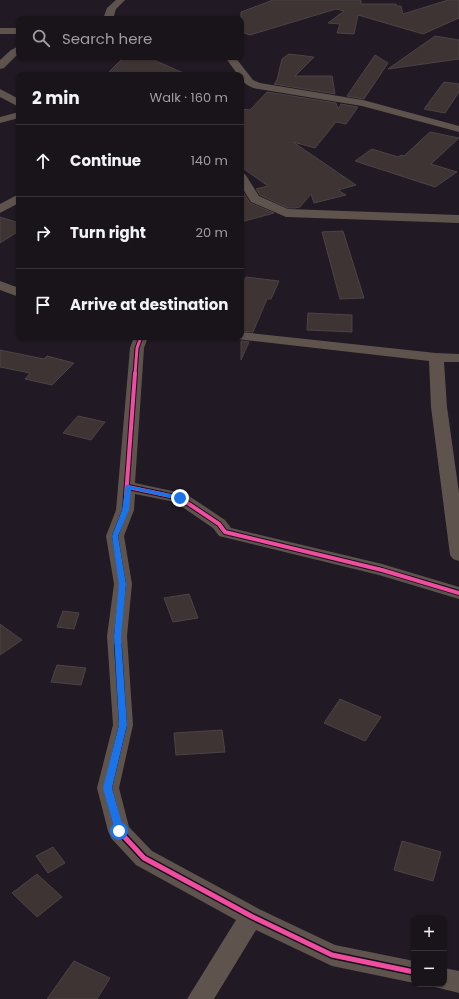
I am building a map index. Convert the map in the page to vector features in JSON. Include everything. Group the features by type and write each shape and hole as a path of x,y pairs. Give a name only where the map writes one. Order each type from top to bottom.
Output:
{"street":[{"path":"109,16 112,8 121,0"},
{"path":"0,31 16,31"},
{"path":"0,66 16,51"},
{"path":"232,60 241,72"},
{"path":"244,75 249,82 257,86 363,103 459,129"},
{"path":"0,92 16,102"},
{"path":"0,120 16,116"},
{"path":"244,182 255,199 286,213 459,219"},
{"path":"0,210 16,200"},
{"path":"0,285 16,292"},
{"path":"244,336 436,357 459,358"},
{"path":"140,340 138,348 128,487 125,510 115,536 123,584 117,636 123,725 108,788 119,831 144,858 251,916 332,955 411,971"},
{"path":"436,357 438,407 459,554"},
{"path":"128,487 180,498 219,524 225,532 382,570 459,593"},
{"path":"200,999 251,916"},
{"path":"447,979 459,982"}],"building":[{"path":"273,0 361,0 361,4 396,4 397,6 401,6 403,14 448,0 459,0 459,18 423,34 358,15 354,34 337,33 340,24 328,23 344,11 336,9 250,35 244,33 244,16 241,16 241,12"},
{"path":"435,36 459,40 459,59 388,69"},
{"path":"289,54 314,57 295,76 332,76 335,94 274,84 277,80 282,59"},
{"path":"375,55 388,63 364,99 347,96"},
{"path":"121,60 154,60 181,72 109,72"},
{"path":"444,82 459,84 459,92 445,113 424,109"},
{"path":"267,92 336,103 338,109 341,104 358,107 346,124 336,122 315,148 293,142 356,185 338,190 346,195 314,203 311,194 300,207 295,208 288,208 260,195 256,189 268,186 244,169 244,109 250,110"},
{"path":"430,132 459,138 431,164 457,172 435,187 355,161 372,149 398,157 401,155 404,156"},
{"path":"244,194 250,203 274,213 244,221"},
{"path":"0,217 16,222 16,233 0,243"},
{"path":"343,231 364,298 340,299 322,232"},
{"path":"246,277 279,281 271,299 267,299 253,332 244,331 244,281"},
{"path":"308,313 352,315 352,332 307,330"},
{"path":"241,341 249,342 241,360"},
{"path":"0,350 44,359 47,356 74,363 52,385 25,379 30,373 0,367"},
{"path":"78,416 105,422 91,440 63,433"},
{"path":"189,594 198,618 173,622 164,598"},
{"path":"63,611 79,613 74,629 57,627"},
{"path":"0,624 22,640 0,655"},
{"path":"57,665 86,668 81,685 51,682"},
{"path":"340,699 381,717 365,741 324,723"},
{"path":"222,730 225,752 176,755 174,733"},
{"path":"402,841 441,852 433,881 394,870"},
{"path":"53,847 65,863 48,873 36,856"},
{"path":"37,874 62,897 37,917 12,893"},
{"path":"74,961 110,978 97,999 47,999"}],"cycle path":[{"path":"140,340 137,348 125,510 115,536 123,584 117,636 123,725 108,788 119,831 144,858 251,916 332,955 411,971"},
{"path":"128,487 180,498 219,524 225,532 382,570 459,593"}],"route":[{"path":"119,831 108,788 123,725 117,636 123,584 115,536 125,510 128,487 180,498"}]}
